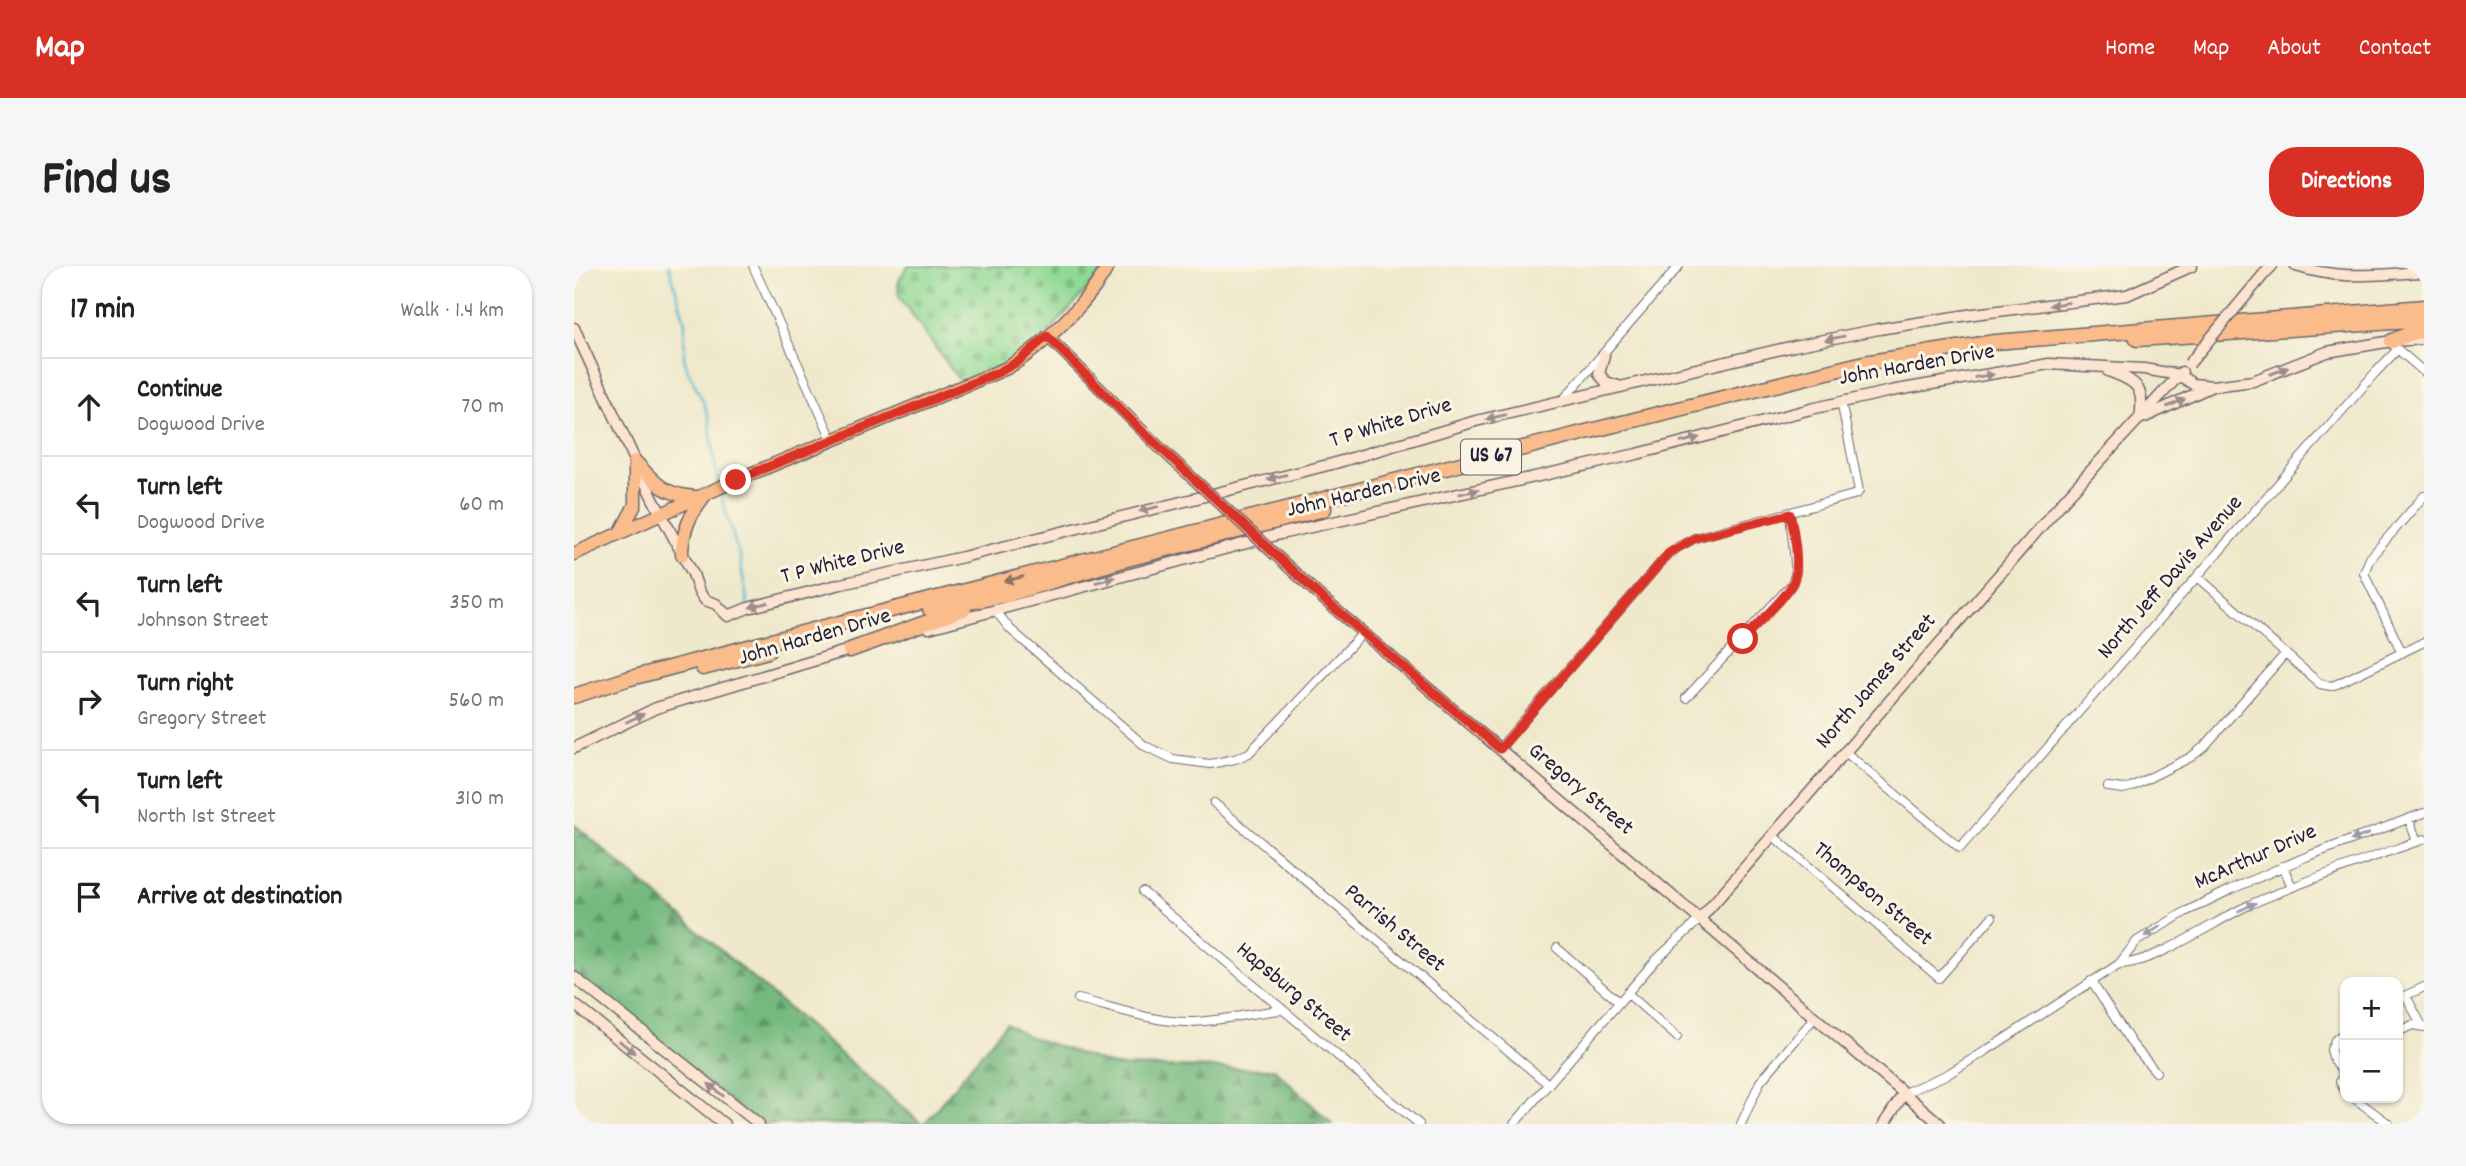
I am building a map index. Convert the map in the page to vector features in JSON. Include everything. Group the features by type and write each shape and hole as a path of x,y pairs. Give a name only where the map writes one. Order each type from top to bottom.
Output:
{"highway":[{"name":"US 67","path":"574,696 627,679 814,629 1864,363 2007,341 2424,307"},
{"name":"US 67","path":"574,704 796,643 941,607 1005,595 1123,560 1678,416 1907,364 2027,346 2424,320"},
{"path":"2395,346 2414,332 2424,331"},
{"path":"850,650 1005,595"}],"main road":[{"path":"574,554 832,439 1002,370 1030,352 1082,303 1108,266"},
{"name":"T P White Drive","path":"574,328 660,514 705,600 716,604 728,616 748,608 841,584 963,557 1332,464 1439,430 1794,346 1879,329 2127,295 2192,266"},
{"path":"2296,266 2347,277 2424,272"},
{"name":"North James Street","path":"1700,919 1844,751 2065,499 2179,375 2268,270"},
{"name":"Gregory Street","path":"1047,336 1159,447 1362,634 1940,1124"},
{"name":"John Harden Drive","path":"574,748 656,708 995,610 1280,534 1637,454 1841,401 2049,364 2144,369 2179,375 2193,384 2213,386 2253,381 2327,352 2395,346 2424,338"},
{"path":"1604,355 1599,374 1606,382 1621,387"},
{"path":"2096,367 2124,376 2138,386 2142,404 2140,419"},
{"path":"2140,419 2213,386"},
{"path":"635,461 660,488 682,496 702,495"},
{"path":"620,533 635,505 635,461"},
{"path":"682,555 686,526 702,495"},
{"path":"574,977 759,1124"},
{"path":"574,1004 724,1124"},
{"path":"660,1073 673,1056"},
{"path":"1884,1124 1904,1093"}],"street":[{"path":"753,266 832,439"},
{"path":"1562,401 1679,266"},
{"path":"2395,346 2424,372"},
{"name":"North Jeff Davis Avenue","path":"1844,751 1961,848 2375,373 2395,346"},
{"path":"1500,749 1669,553 1695,538 1857,494 1859,491 1841,401"},
{"path":"2402,653 2364,568 2424,497"},
{"path":"1686,698 1793,584 1796,572 1790,514"},
{"path":"2197,577 2316,681 2331,686 2424,642"},
{"path":"995,610 1010,629 1145,746 1173,759 1210,764 1235,759 1249,752 1362,634"},
{"path":"2108,787 2131,787 2195,755 2285,654"},
{"name":"Parrish Street","path":"1214,803 1548,1084"},
{"name":"McArthur Drive","path":"2119,964 2132,946 2156,929 2232,889 2283,866 2424,813"},
{"path":"2409,819 2421,840"},
{"name":"Thompson Street","path":"1772,835 1939,978 1993,917"},
{"name":"McArthur Drive","path":"1904,1093 1948,1074 2119,964 2145,960 2246,906 2421,840"},
{"path":"2283,866 2292,887"},
{"name":"Hapsburg Street","path":"1143,892 1419,1124"},
{"name":"North James Street","path":"1514,1124 1672,943 1700,919"},
{"path":"1557,948 1619,1002"},
{"path":"2091,981 2132,1044 2156,1072"},
{"path":"2403,998 2424,987"},
{"path":"1627,993 1677,1037"},
{"path":"1078,999 1183,1022 1238,1018 1283,1010"},
{"path":"2403,999 2423,1026"},
{"path":"1741,1124 1760,1082 1815,1017"},
{"path":"2403,1030 2412,1025 2423,1026"},
{"path":"2340,1036 2331,1049 2334,1060 2340,1067"},
{"path":"2361,1103 2389,1124"}],"green space":[{"path":"908,266 1108,266 1030,353 963,386 899,296 899,280"},
{"path":"574,824 922,1124 759,1124 574,977"},
{"path":"1006,1023 1028,1036 1115,1066 1274,1069 1332,1124 924,1124"}],"waterway":[{"path":"669,266 685,322 684,358 709,420 718,483"},
{"path":"720,493 739,555 748,605"}],"route":[{"path":"736,480 999,372 1019,361 1047,336 1140,429 1321,597 1500,749 1669,553 1695,538 1790,514 1796,572 1793,584 1743,639"}]}
